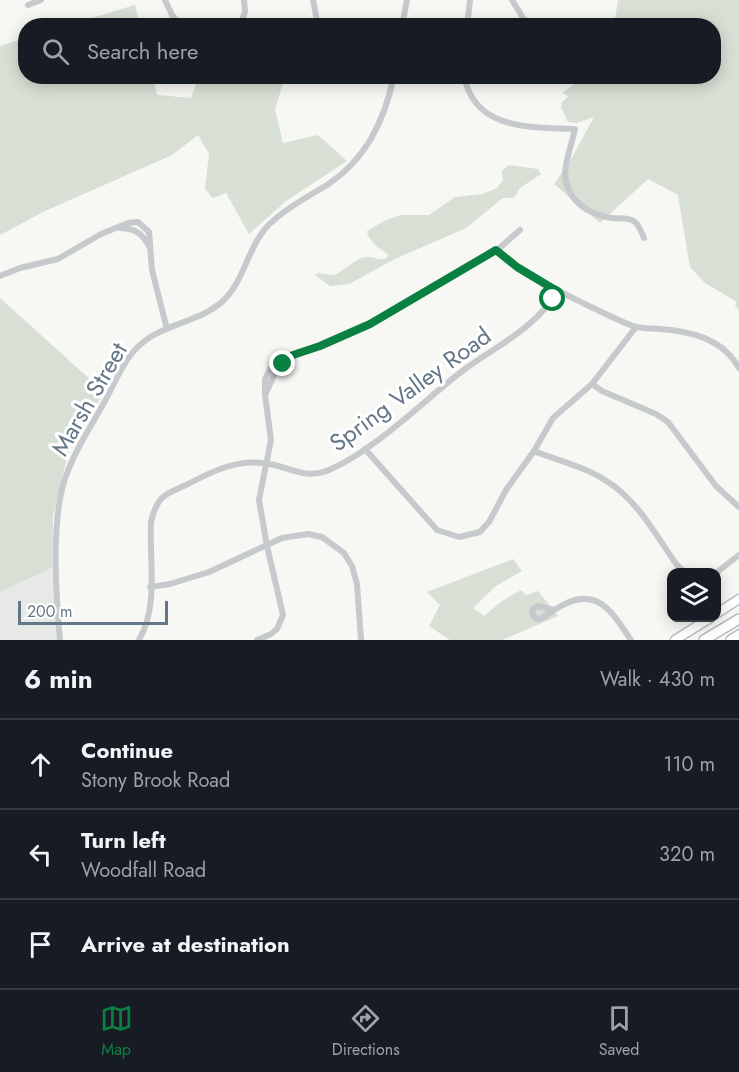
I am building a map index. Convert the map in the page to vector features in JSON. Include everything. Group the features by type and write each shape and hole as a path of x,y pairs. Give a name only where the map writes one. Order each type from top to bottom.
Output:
{"highway":[{"path":"704,640 738,619"},
{"path":"731,640 739,635"}],"main road":[{"path":"721,611 739,599"},
{"path":"675,640 704,622"}],"street":[{"path":"28,5 41,0"},
{"path":"165,0 175,18"},
{"path":"243,18 244,0"},
{"path":"313,0 316,18"},
{"path":"404,18 407,0"},
{"path":"468,18 470,0"},
{"path":"512,0 524,18"},
{"name":"Marsh Street","path":"60,640 57,592 58,507 65,481 82,441 130,356 143,342 218,306 235,286 254,243 265,228 340,176 357,159 376,132 392,84"},
{"path":"467,84 471,98 480,110 491,117 509,123 575,129 565,177 575,200 587,211 600,216 625,219 636,223 644,238"},
{"path":"0,276 20,268 58,259 113,228 131,228 141,234 150,248 152,270 167,329"},
{"path":"257,640 277,629 283,615 259,500 271,436 265,395 265,379 270,369 281,360 370,324 496,250 520,230"},
{"path":"496,250 517,267 557,291 611,318 636,327 677,330 704,337 725,351 739,368"},
{"name":"Spring Valley Road","path":"138,640 144,631 149,612 151,522 156,507 164,496 212,471 234,464 267,463 287,470 315,474 330,470 365,449 462,371 524,328 541,313 557,291"},
{"path":"365,449 437,530 459,537 480,532 489,522 506,490 534,451 553,418 592,384 636,327"},
{"path":"592,384 668,422 716,486 739,507"},
{"path":"534,451 595,474 618,489 632,503 680,568"},
{"path":"150,587 170,584 209,572 282,538 308,534 322,537 344,553 352,566 357,584 361,640"},
{"path":"721,570 739,555"},
{"path":"554,610 577,599 597,601 610,610 631,640"}],"shaded area":[{"path":"618,0 739,0 739,310 735,306 737,302 705,283 690,267 678,195 648,179 600,223 554,184 569,163 594,117 577,123 568,122 561,107 562,102 569,96 562,93 574,84 721,84 721,18 615,18"},
{"path":"135,5 138,18 91,18"},
{"path":"18,40 18,84 155,84 157,95 191,98 196,84 283,84 275,109 283,143 318,135 347,161 286,201 249,234 226,193 213,198 205,189 209,154 198,135 172,155 45,211 0,235 0,46"},
{"path":"509,165 538,169 541,174 520,188 514,198 503,198 466,228 395,259 349,284 330,286 315,275 317,273 335,275 365,257 387,258 388,254 372,241 367,231 386,220 401,215 429,215 455,197 483,194 497,188 503,180 502,171"},
{"path":"0,298 104,392 68,454 53,516 52,568 0,592"},
{"path":"513,559 522,571 496,586 473,608 484,616 502,601 521,590 526,595 538,591 558,616 502,640 450,640 429,626 440,605 427,592"},
{"path":"52,568 57,640 0,640 0,592"}],"route":[{"path":"283,364 293,355 370,324 496,250 517,267 557,291 553,299"}]}
